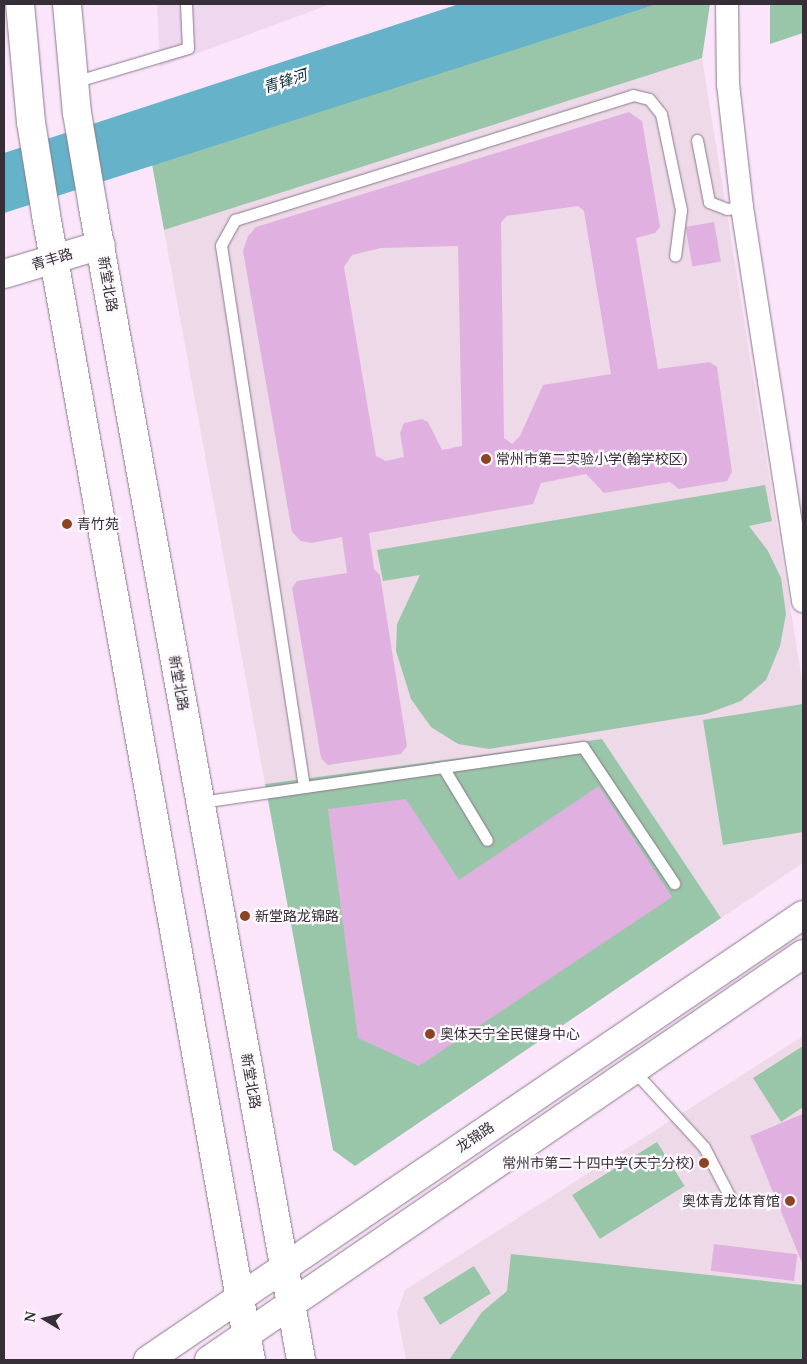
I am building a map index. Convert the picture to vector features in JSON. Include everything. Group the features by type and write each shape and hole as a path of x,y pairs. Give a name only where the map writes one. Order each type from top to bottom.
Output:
{"main road":[{"path":"20,4 31,122 46,215 248,1347"},
{"name":"新堂北路","path":"67,4 77,113 93,207 301,1360"},
{"name":"青丰路","path":"4,274 101,245"},
{"name":"龙锦路","path":"148,1360 803,915"},
{"path":"209,1360 248,1347 291,1304 632,1069 803,954"}],"street":[{"path":"727,4 728,84 742,207 803,601"}],"lane":[{"path":"74,82 188,48 186,4"},
{"path":"304,787 221,245 235,220 633,95 649,99 661,114 681,210 675,256"},
{"path":"697,140 709,202 728,210 742,207"},
{"path":"201,802 583,747 674,882"},
{"path":"443,767 487,840"},
{"path":"632,1069 704,1147 732,1201"}],"shaded area":[{"path":"157,4 331,4 160,67"},
{"name":"常州市第二实验小学(翰学校区)","path":"702,58 803,687 803,863 721,918 602,739 265,784 164,230"},
{"name":"常州市第二十四中学(天宁分校)","path":"803,1036 803,1360 406,1360 397,1313 405,1290"}],"green space":[{"path":"658,4 710,4 702,58 164,230 152,164"},
{"path":"770,4 803,4 803,33 770,44"},
{"path":"765,485 772,521 749,526 768,551 781,578 786,614 780,646 766,680 741,701 706,714 489,749 458,744 431,727 411,699 396,651 397,624 420,575 383,581 377,550"},
{"path":"803,704 803,832 723,845 703,720"},
{"name":"奥体天宁全民健身中心","path":"602,739 721,918 355,1166 333,1150 265,784"},
{"path":"803,1046 803,1107 781,1122 753,1078"},
{"path":"657,1142 685,1186 600,1239 572,1195"},
{"path":"511,1254 803,1285 803,1360 449,1360 482,1312 507,1291"},
{"path":"474,1266 491,1293 440,1325 423,1298"}],"water":[{"name":"青锋河","path":"459,4 658,4 4,213 4,153"}],"building":[{"path":"629,112 642,121 660,227 655,233 636,238 658,369 710,362 717,367 732,472 727,481 679,489 670,482 604,493 586,474 541,483 533,504 369,533 374,569 380,575 407,746 401,754 328,765 321,758 292,588 297,581 347,573 342,537 311,543 301,541 292,532 243,251 248,236 256,227","holes":["578,206 584,211 611,374 543,385 520,436 512,444 504,438 501,222 507,216","458,246 462,446 442,450 428,422 422,419 404,423 400,433 404,457 386,461 376,456 344,267 352,255 381,248"]},
{"path":"714,222 721,261 692,266 685,227"},
{"path":"599,786 672,897 419,1066 358,1038 328,809 406,799 459,880"},
{"name":"奥体青龙体育馆","path":"803,1114 803,1265 750,1136"},
{"path":"714,1244 797,1254 794,1281 711,1271"}],"place":[{"name":"常州市第二实验小学(翰学校区)","path":"486,459"},
{"name":"青竹苑","path":"67,524"},
{"name":"新堂路龙锦路","path":"245,916"},
{"name":"奥体天宁全民健身中心","path":"430,1034"},
{"name":"常州市第二十四中学(天宁分校)","path":"704,1163"},
{"name":"奥体青龙体育馆","path":"790,1201"}]}
